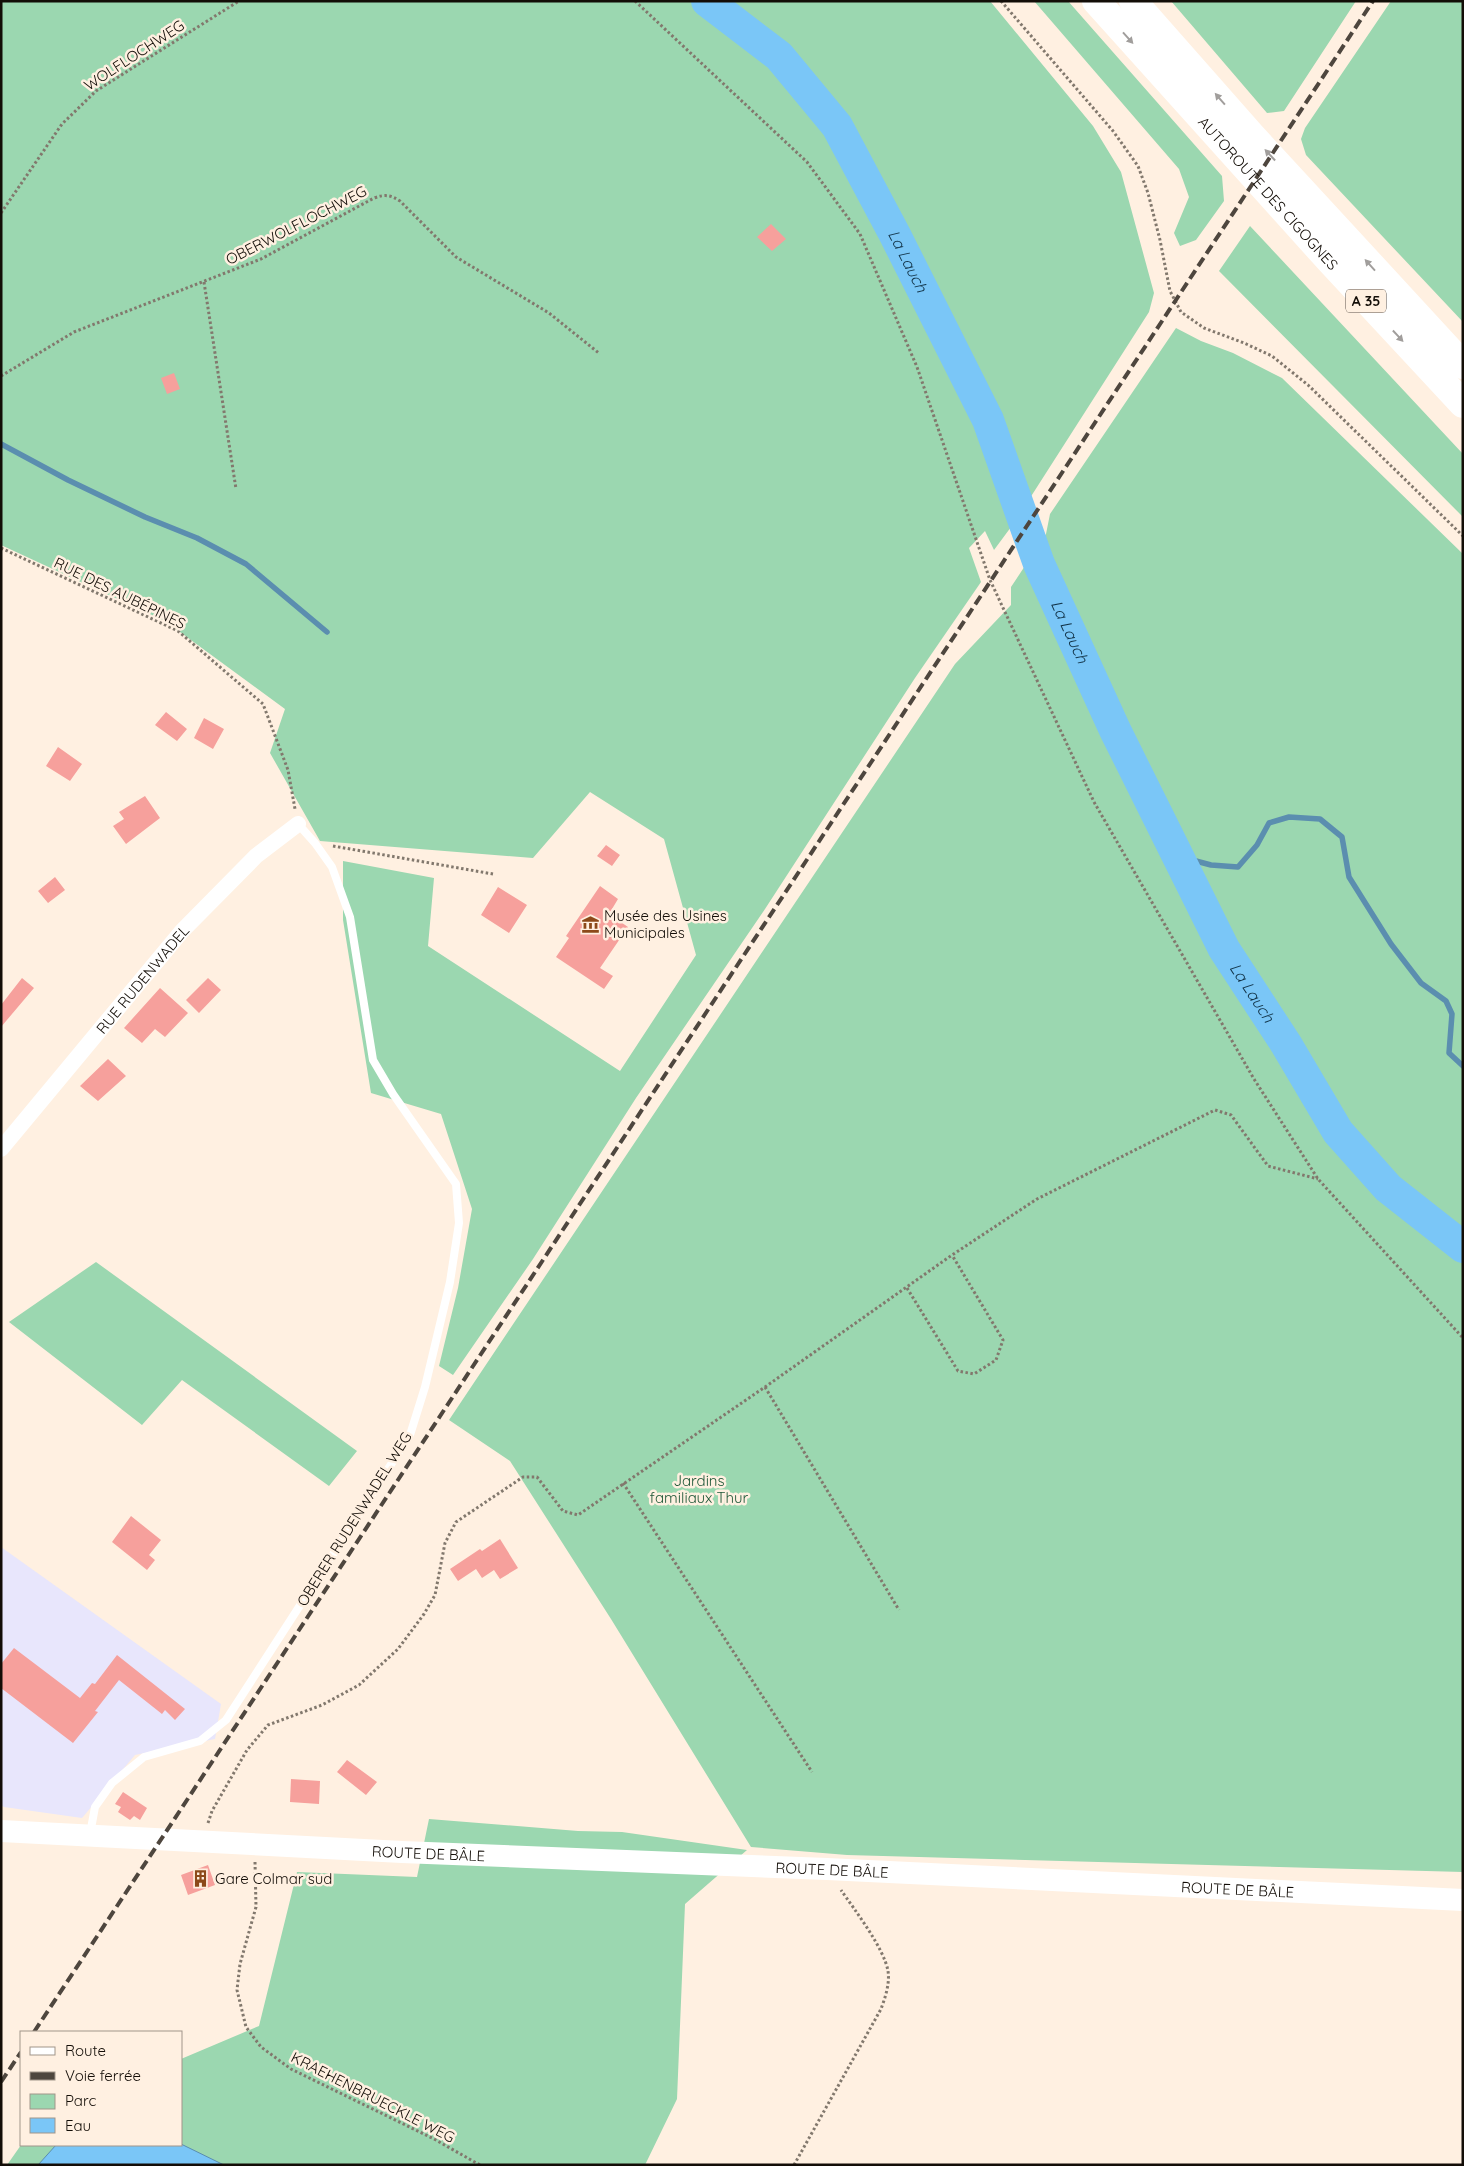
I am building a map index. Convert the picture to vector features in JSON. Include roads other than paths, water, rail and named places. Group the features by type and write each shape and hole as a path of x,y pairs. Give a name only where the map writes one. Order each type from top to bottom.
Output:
{"highway":[{"name":"AUTOROUTE DES CIGOGNES","path":"1096,1 1463,404"},
{"name":"AUTOROUTE DES CIGOGNES","path":"1133,1 1252,136 1463,365"}],"main road":[{"name":"ROUTE DE BÂLE","path":"1,1831 1463,1900"}],"street":[{"name":"RUE RUDENWADEL","path":"1,1149 182,932 256,856 298,824"}],"lane":[{"name":"OBERER RUDENWADEL WEG","path":"90,1835 95,1808 112,1782 144,1757 200,1741 226,1720 410,1435 425,1387 450,1282 459,1223 456,1184 393,1094 373,1060 350,917 332,867 315,843 298,824"}],"water":[{"path":"182,2144 224,2165 38,2165 55,2146 182,2146"}],"waterway":[{"name":"La Lauch","path":"707,1 779,56 837,126 895,235 988,420 1039,564 1115,730 1224,949 1286,1044 1338,1132 1388,1188 1463,1247"},
{"path":"1,444 68,480 145,517 197,538 246,564 327,632"},
{"path":"1177,856 1211,865 1238,867 1257,845 1269,823 1289,817 1320,819 1342,837 1349,877 1391,944 1421,983 1446,1001 1452,1014 1449,1053 1463,1066"}],"railway":[{"path":"35,2031 1373,1"},
{"path":"1,2082 20,2054"}],"place":[{"name":"Musée des Usines Municipales","path":"590,924"},
{"name":"Gare Colmar sud","path":"201,1878"}],"park label":[{"name":"Jardins familiaux Thur","path":"699,1488"}]}
